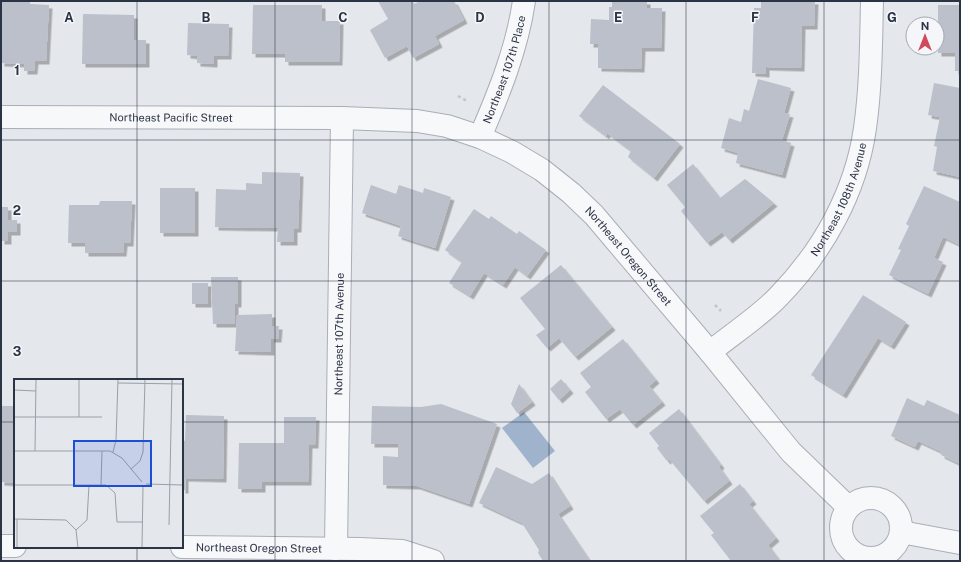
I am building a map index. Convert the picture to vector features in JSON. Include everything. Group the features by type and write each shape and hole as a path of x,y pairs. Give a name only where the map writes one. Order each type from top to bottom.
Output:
{"street":[{"name":"Northeast 107th Place","path":"480,137 501,88 515,48 524,1"},
{"name":"Northeast 108th Avenue","path":"710,352 778,298 816,253 837,216 854,173 865,129 870,69 872,1"},
{"name":"Northeast Pacific Street","path":"1,117 342,118"},
{"name":"Northeast Oregon Street","path":"342,118 417,121 447,126 480,137 512,152 542,170 571,193 620,244 791,452 848,507"},
{"name":"Northeast 107th Avenue","path":"336,549 342,118"},
{"path":"868,498 889,503 896,510 901,532 897,546 892,552 883,556 863,559 847,547 843,539 842,520 848,507 868,498"},
{"path":"901,532 960,543"},
{"path":"1,546 14,546"},
{"name":"Northeast Oregon Street","path":"185,552 336,549"},
{"path":"336,549 402,551 433,561"}],"path":[{"path":"458,96 467,101"},
{"path":"715,305 722,311"}],"water":[{"path":"524,412 555,451 533,468 502,428"}],"building":[{"path":"1,1 30,1 30,4 49,5 46,61 35,61 34,71 24,71 24,64 1,63"},
{"path":"378,1 413,1 414,4 420,1 454,1 464,20 435,36 439,44 413,58 407,46 385,58 370,30 388,19"},
{"path":"612,1 647,1 647,8 662,8 661,48 642,48 641,69 598,68 598,44 590,44 591,19 609,20 609,7 612,7"},
{"path":"761,1 815,1 814,26 802,26 801,68 766,67 766,74 752,73 754,8 761,8"},
{"path":"253,5 322,5 322,21 340,21 339,62 285,62 285,54 252,54"},
{"path":"938,5 960,5 960,71 955,71 955,53 945,53 945,16 938,16"},
{"path":"83,14 134,15 134,40 146,40 146,64 82,64"},
{"path":"188,23 229,24 228,56 214,56 214,64 197,63 197,56 187,55"},
{"path":"758,79 791,88 784,113 790,114 782,140 791,143 782,175 736,163 738,153 721,148 729,118 741,122 744,109 749,111"},
{"path":"934,83 960,88 960,177 933,171 937,147 934,146 940,117 928,115"},
{"path":"603,85 680,144 654,178 628,157 631,151 607,133 606,136 579,116"},
{"path":"693,164 720,198 745,179 774,203 729,240 722,232 707,243 681,211 685,207 667,185"},
{"path":"262,172 300,173 298,229 294,229 294,242 277,242 278,228 215,227 216,189 246,190 246,183 262,184"},
{"path":"371,185 396,194 399,185 423,193 424,188 451,197 435,248 398,236 401,226 362,213"},
{"path":"924,186 960,202 960,245 943,237 934,258 943,262 928,294 889,275 901,250 898,249 909,226 906,224"},
{"path":"160,188 195,188 195,233 160,233"},
{"path":"100,201 132,201 130,243 124,243 123,253 85,253 85,243 68,243 69,205 99,205"},
{"path":"1,207 8,207 8,220 17,220 17,232 8,232 8,241 1,241"},
{"path":"474,209 489,219 491,216 517,234 519,231 546,250 527,276 515,267 503,285 484,273 470,296 449,283 462,262 445,250"},
{"path":"561,265 612,327 575,357 559,338 547,348 536,335 545,329 520,298"},
{"path":"211,277 238,277 238,304 235,304 235,324 213,324"},
{"path":"192,283 208,283 208,304 192,304"},
{"path":"863,295 906,322 891,346 878,338 843,395 811,375"},
{"path":"272,314 272,326 279,326 278,339 271,339 271,352 235,351 237,315"},
{"path":"623,339 656,380 649,386 662,402 633,425 620,409 606,419 585,392 591,387 580,373"},
{"path":"561,379 570,390 559,400 550,389"},
{"path":"519,384 532,402 517,413 511,404"},
{"path":"907,398 924,406 927,400 960,415 960,464 941,455 942,452 918,441 915,447 891,436"},
{"path":"441,404 497,424 469,504 417,486 383,485 383,456 398,457 398,444 371,444 372,406 421,407"},
{"path":"1,406 14,406 14,483 1,482"},
{"path":"679,409 721,465 719,467 729,481 704,501 669,459 667,461 657,448 659,446 649,433"},
{"path":"186,415 224,416 223,479 185,478 185,490 183,490 183,440 185,441"},
{"path":"284,417 316,417 315,445 309,445 308,482 262,482 262,489 238,489 239,443 284,443"},
{"path":"496,467 532,484 549,473 570,506 558,514 589,560 543,561 538,553 539,550 522,523 479,503"},
{"path":"740,484 753,501 749,504 776,538 768,545 780,561 731,561 711,535 714,533 700,516"}]}
